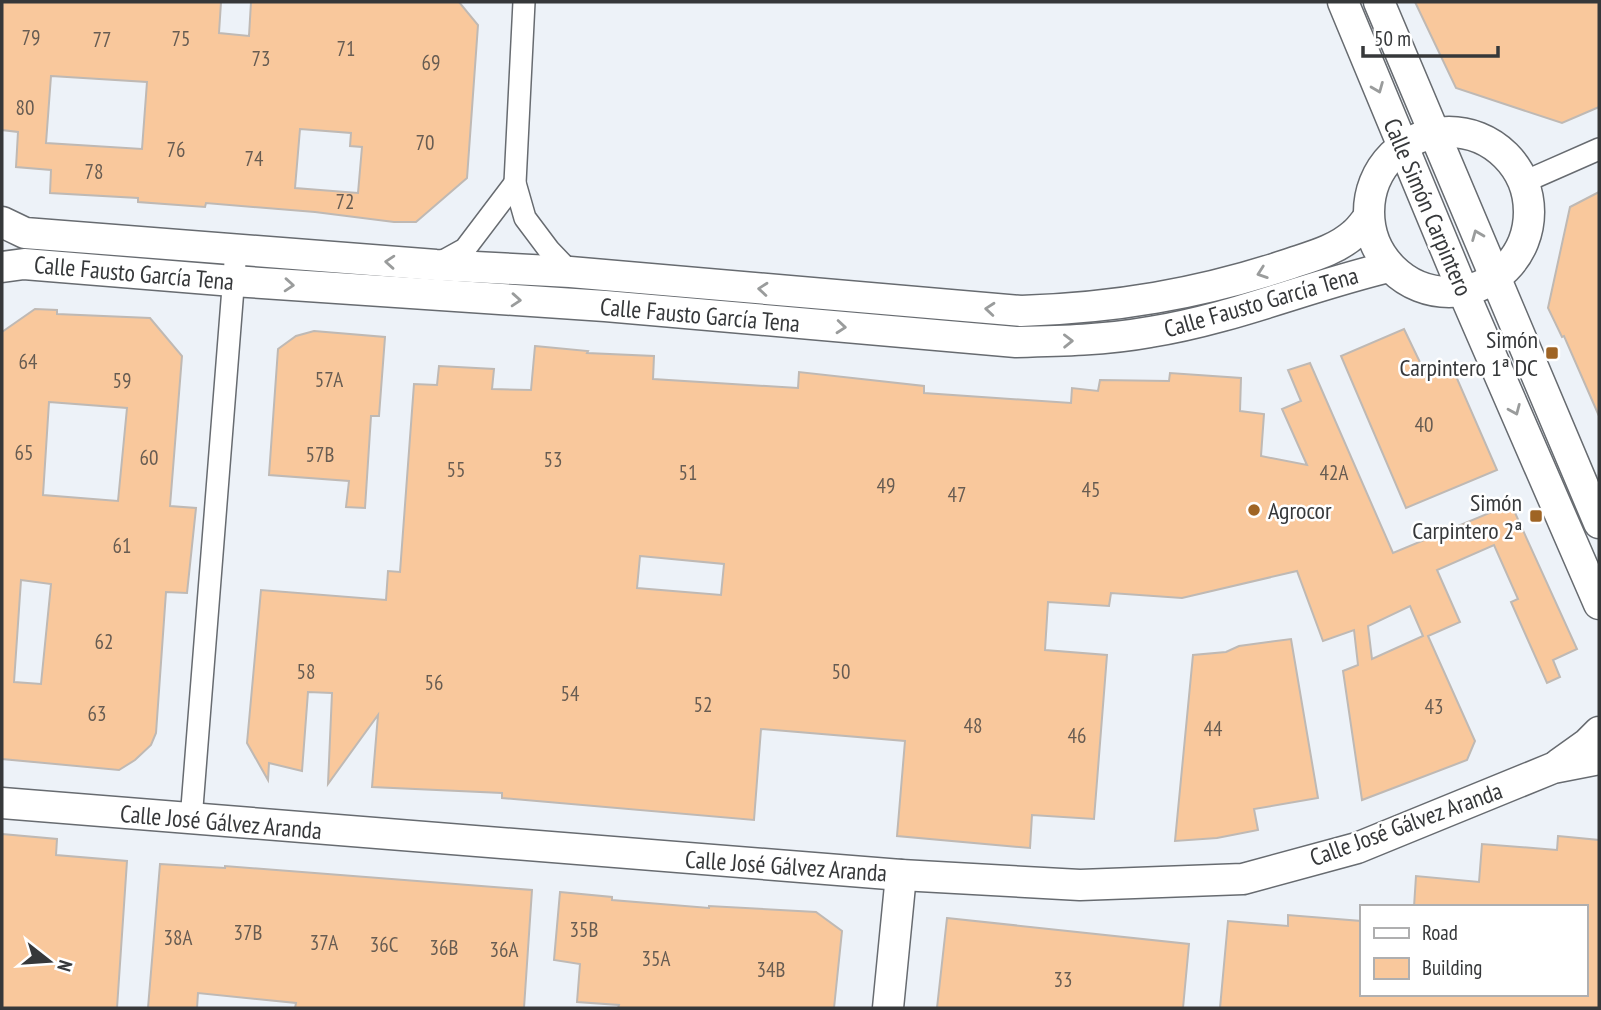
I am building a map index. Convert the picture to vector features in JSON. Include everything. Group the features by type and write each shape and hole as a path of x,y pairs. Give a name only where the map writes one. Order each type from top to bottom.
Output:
{"street":[{"path":"524,2 515,183 525,218 570,272"},
{"name":"Calle Simón Carpintero","path":"1343,2 1463,291 1599,604"},
{"name":"Calle Simón Carpintero","path":"1364,2 1375,27 1404,59"},
{"name":"Calle Simón Carpintero","path":"1379,2 1599,523"},
{"path":"1435,132 1463,132 1489,141 1510,158 1524,182 1530,208 1526,235 1514,260 1495,278 1480,287 1463,291 1436,292 1423,288 1410,283 1389,267 1375,244 1368,218 1371,190 1383,165 1402,146 1435,132"},
{"path":"1524,182 1599,149"},
{"path":"436,265 465,249 515,183"},
{"name":"Calle Fausto García Tena","path":"2,222 25,233 436,265 570,272 1021,311 1084,309 1148,300 1231,283 1327,251 1354,235 1368,218"},
{"path":"191,820 236,250"},
{"name":"Calle Fausto García Tena","path":"2,267 24,264 605,306 1016,342 1081,341 1151,332 1264,305 1339,279 1389,267"},
{"name":"Calle José Gálvez Aranda","path":"1553,768 1599,732"},
{"name":"Calle José Gálvez Aranda","path":"2,803 901,875 1080,885 1243,879 1357,848 1553,768 1599,760"},
{"path":"888,1008 901,875"}],"building":[{"path":"2,2 221,2 219,33 249,36 251,2 459,2 478,25 467,178 416,222 206,203 205,207 138,202 138,198 50,193 51,170 16,167 18,132 2,130","holes":["51,76 147,82 142,149 46,143","300,129 351,133 350,146 362,147 358,193 295,188"]},
{"path":"1415,2 1599,2 1599,107 1562,123 1456,88"},
{"path":"1599,192 1599,416 1564,336 1562,337 1548,308 1570,207"},
{"path":"35,309 57,310 57,314 150,318 182,356 170,506 196,508 187,593 166,592 156,733 151,745 119,770 2,759 2,332","holes":["49,402 127,408 118,501 43,495","21,580 51,584 41,684 14,682"]},
{"path":"1404,329 1428,379 1452,367 1497,470 1406,508 1341,356"},
{"path":"314,331 385,337 379,416 371,416 365,508 346,507 349,481 269,475 278,349 296,336"},
{"path":"535,346 588,351 587,353 654,356 653,379 798,388 799,372 924,386 924,393 1071,403 1072,388 1098,391 1100,380 1169,381 1170,373 1241,378 1240,411 1264,414 1261,456 1307,465 1282,409 1301,401 1288,370 1310,363 1393,553 1511,504 1577,649 1553,660 1560,677 1547,683 1511,602 1518,599 1494,545 1437,570 1460,622 1428,636 1475,741 1467,760 1362,800 1343,671 1358,665 1354,630 1323,641 1297,571 1182,598 1111,593 1109,606 1048,602 1045,650 1107,655 1094,819 1032,815 1030,848 897,836 905,741 761,729 754,820 502,798 502,793 372,787 378,715 328,784 332,693 308,692 302,771 269,763 268,780 247,743 261,590 386,600 388,571 400,572 414,384 437,385 439,366 494,369 492,389 531,390","holes":["640,556 724,564 721,595 637,588","1410,606 1423,636 1372,659 1368,626"]},
{"path":"1291,639 1318,798 1254,809 1258,830 1217,838 1175,841 1193,655 1226,652 1239,646"},
{"path":"2,834 57,839 56,855 127,861 117,1008 2,1008"},
{"path":"1558,836 1599,840 1599,1008 1220,1008 1228,921 1288,926 1288,915 1360,921 1360,996 1587,996 1587,905 1414,905 1416,876 1479,882 1482,844 1557,850"},
{"path":"160,864 225,866 532,890 524,1008 295,1008 296,1003 198,993 197,1008 148,1008"},
{"path":"560,892 612,897 612,900 709,908 816,912 842,931 834,1008 618,1008 619,1005 577,1002 580,964 554,960"},
{"path":"947,918 1189,944 1183,1008 937,1008"}],"place":[{"name":"Simón Carpintero 1ª DC","path":"1552,353"},
{"name":"Agrocor","path":"1254,510"},
{"name":"Simón Carpintero 2ª","path":"1536,516"}]}
